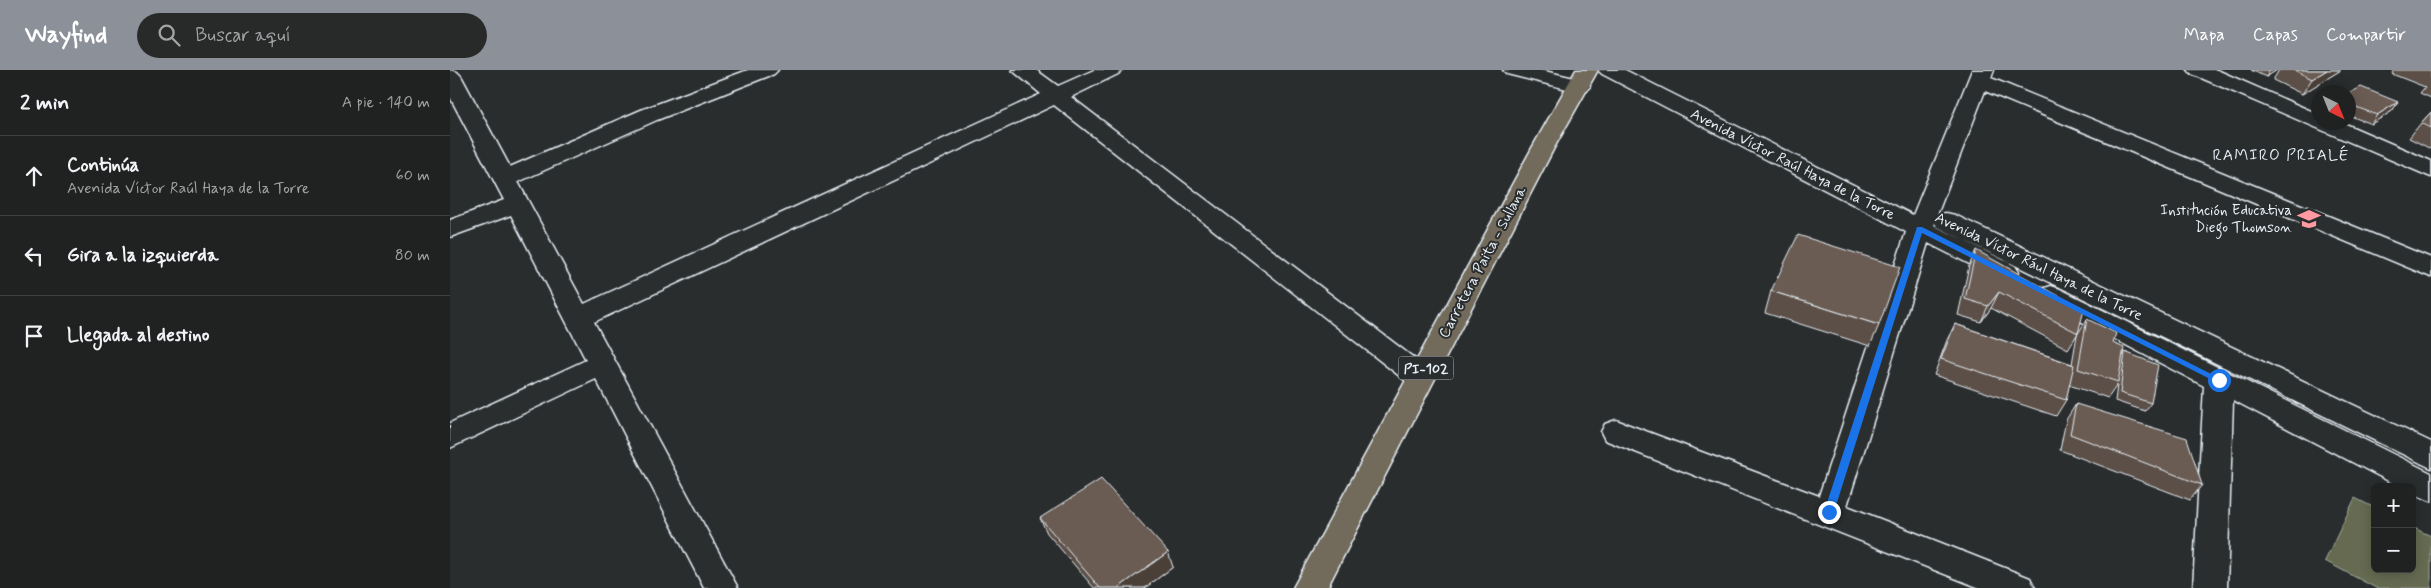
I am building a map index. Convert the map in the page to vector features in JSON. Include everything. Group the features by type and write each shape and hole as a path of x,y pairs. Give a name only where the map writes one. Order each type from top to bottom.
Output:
{"main road":[{"name":"Carretera Paita - Sullana","path":"1310,588 1543,148 1583,78"}],"street":[{"path":"504,179 649,115 767,70"},
{"path":"1023,70 1054,96 1421,378"},
{"path":"578,318 1111,70"},
{"path":"1514,70 1583,78"},
{"name":"Avenida Víctor Raúl Haya de la Torre","path":"1609,70 1923,220 2219,380 2431,488"},
{"name":"Avenida Víctor Rául Haya de la Torre","path":"1651,70 1923,220 2431,456"},
{"path":"2199,70 2311,118"},
{"path":"450,76 721,588"},
{"path":"1829,512 1923,220 1982,76 2431,268"},
{"path":"2338,130 2431,170"},
{"path":"450,229 517,204"},
{"path":"450,436 602,364"},
{"path":"2210,588 2219,380"},
{"path":"1616,432 1829,512 2018,588"}],"green space":[{"path":"2355,498 2371,506 2371,573 2416,573 2416,529 2431,536 2431,588 2376,588 2325,561"}],"building":[{"path":"2294,70 2327,70 2312,79"},
{"path":"2361,87 2398,102 2377,115 2356,107 2356,90"},
{"path":"2431,112 2431,128 2421,123"},
{"path":"1798,235 1900,267 1879,325 1771,291"},
{"path":"1976,250 2084,310 2078,333 1999,292 1988,306 1965,299"},
{"path":"2087,319 2116,333 2113,343 2124,348 2118,382 2078,369"},
{"path":"1955,324 2074,365 2066,400 1941,359"},
{"path":"2125,352 2158,365 2151,403 2120,393"},
{"path":"2076,404 2187,438 2202,485 2070,434"},
{"path":"1101,479 1168,552 1118,588 1100,588 1040,518"}],"place":[{"name":"Institución Educativa Diego Thomson","path":"2309,219"}],"district":[{"name":"RAMIRO PRIALÉ","path":"2281,154"}],"route":[{"path":"1829,512 1920,228 2219,380"}]}
